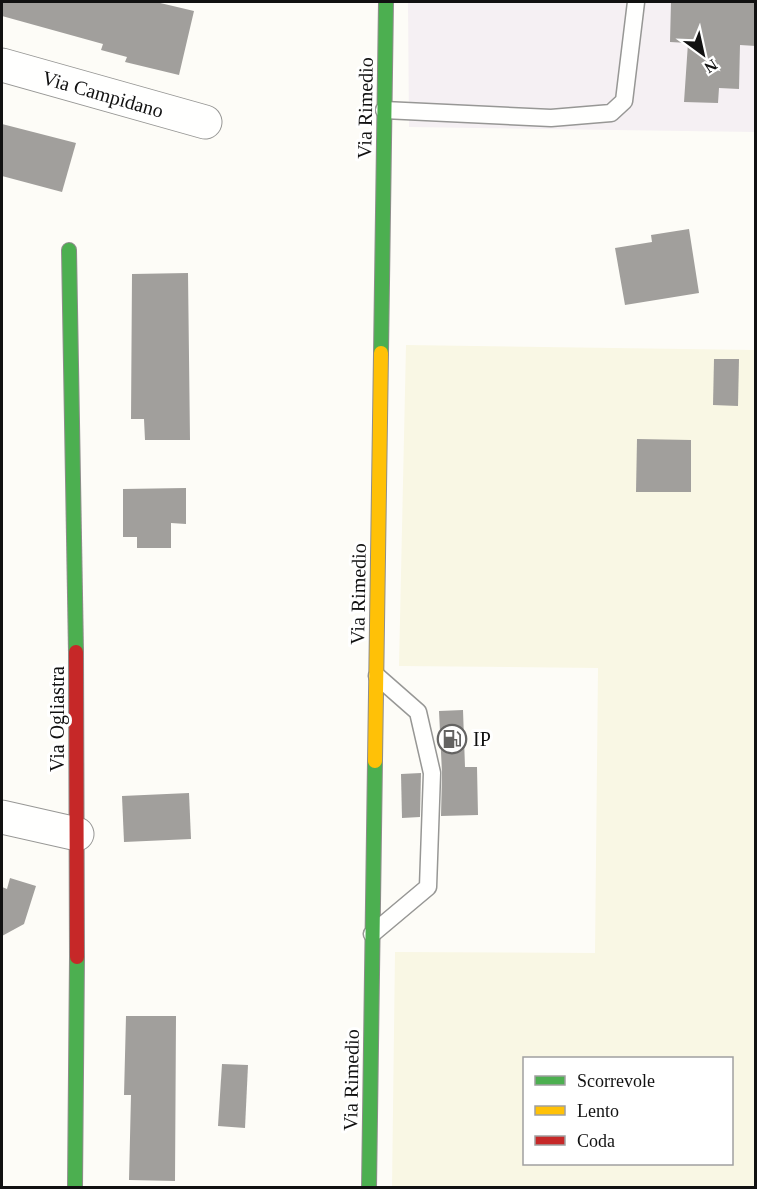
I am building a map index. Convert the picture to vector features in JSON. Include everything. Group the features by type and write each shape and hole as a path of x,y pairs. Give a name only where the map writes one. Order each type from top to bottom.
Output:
{"main road":[{"name":"Via Rimedio","path":"369,1188 386,2"},
{"name":"Via Ogliastra","path":"69,250 75,554 78,970 75,1188"}],"street":[{"name":"Via Campidano","path":"2,65 205,122"},
{"path":"2,817 77,834"}],"lane":[{"path":"384,110 551,118 611,113 624,101 636,2"},
{"path":"372,934 428,887 432,773 418,712 376,675"}],"shaded area":[{"path":"408,2 755,2 755,132 409,127"},
{"path":"406,345 755,350 755,1187 392,1188 395,952 595,953 598,668 399,666"}],"building":[{"path":"2,2 156,2 194,11 179,75 125,62 127,57 101,50 103,44 2,16"},
{"path":"671,2 756,2 756,46 740,45 739,89 719,88 718,103 684,102 688,43 670,42"},
{"path":"2,124 76,143 62,192 2,176"},
{"path":"689,229 699,293 625,305 615,248 652,242 651,235"},
{"path":"188,273 190,440 145,440 144,419 131,419 132,274"},
{"path":"714,359 739,359 738,406 713,405"},
{"path":"637,439 691,440 691,492 636,492"},
{"path":"186,488 186,524 171,523 171,548 137,548 137,537 123,537 123,489"},
{"name":"IP","path":"463,710 465,767 477,767 478,815 441,816 442,773 439,711"},
{"path":"421,773 420,817 402,818 401,774"},
{"path":"189,793 191,839 124,842 122,796"},
{"path":"10,878 36,886 24,924 2,936 2,887 7,889"},
{"path":"126,1016 176,1016 175,1181 129,1180 131,1095 124,1095"},
{"path":"222,1064 248,1065 245,1128 218,1126"}],"traffic: fast":[{"path":"381,353 386,2"},
{"path":"69,250 76,652"},
{"path":"369,1188 375,761"},
{"path":"75,1188 77,957"}],"traffic: slow":[{"path":"375,761 381,353"}],"traffic: jam":[{"path":"76,652 77,957"}],"place":[{"name":"IP","path":"452,739"}]}
